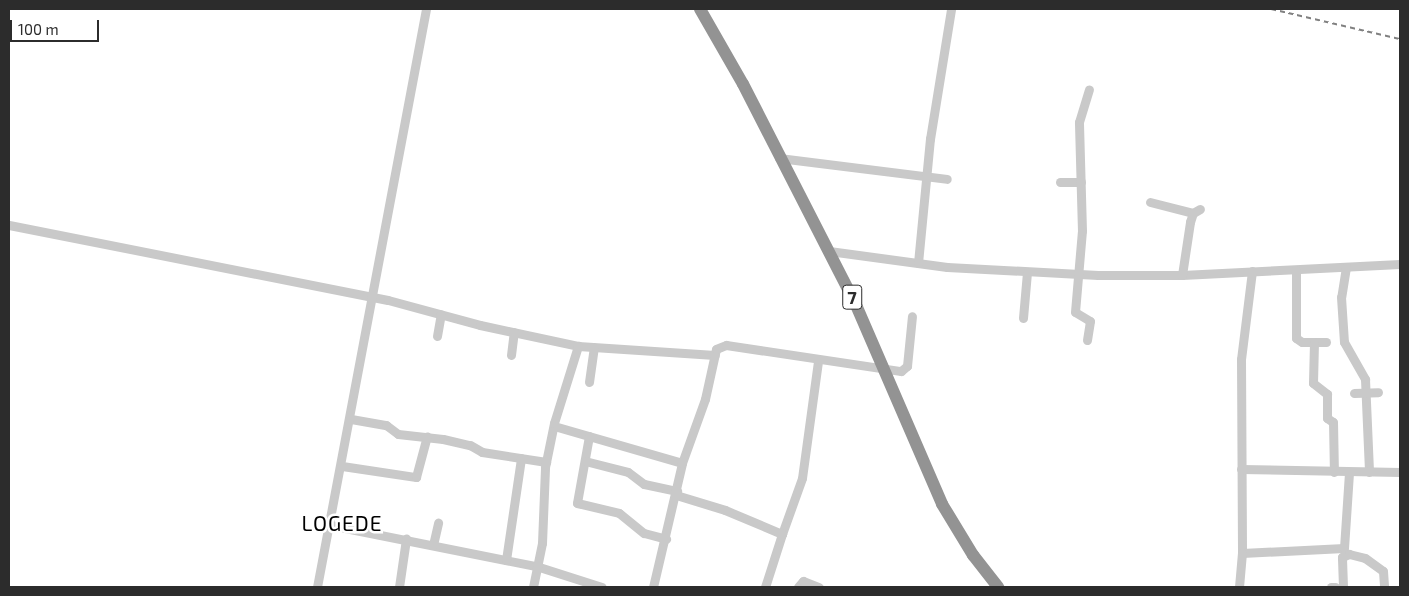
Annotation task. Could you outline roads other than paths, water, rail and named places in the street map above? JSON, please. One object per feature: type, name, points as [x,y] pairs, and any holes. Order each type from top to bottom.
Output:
[{"type":"highway","name":"7","points":[[700,9],[829,251],[884,368],[942,504],[973,555],[998,587]]},
{"type":"street","points":[[316,587],[351,419],[426,9]]},
{"type":"street","points":[[918,263],[926,174],[951,9]]},
{"type":"street","points":[[1087,340],[1090,321],[1075,314],[1082,231],[1079,122],[1089,89]]},
{"type":"street","points":[[779,158],[926,174],[947,179]]},
{"type":"street","points":[[1060,182],[1081,182]]},
{"type":"street","points":[[1150,202],[1196,211],[1182,275]]},
{"type":"street","points":[[9,225],[372,297],[578,346],[715,355]]},
{"type":"street","points":[[829,251],[918,263],[1027,272],[1078,274],[1182,275],[1400,264]]},
{"type":"street","points":[[1346,267],[1341,297],[1344,342],[1364,374],[1367,393],[1369,472]]},
{"type":"street","points":[[1296,270],[1296,338],[1298,342],[1326,342]]},
{"type":"street","points":[[1023,318],[1027,272]]},
{"type":"street","points":[[1239,587],[1242,553],[1241,358],[1252,272]]},
{"type":"street","points":[[437,336],[441,314]]},
{"type":"street","points":[[653,587],[666,539],[682,463],[708,392],[718,346],[726,345],[818,361],[901,371],[906,368],[912,316]]},
{"type":"street","points":[[511,354],[514,332]]},
{"type":"street","points":[[1314,342],[1314,384],[1327,394],[1327,418],[1334,422],[1334,472]]},
{"type":"street","points":[[533,587],[542,543],[542,494],[546,462],[554,426],[578,346]]},
{"type":"street","points":[[590,382],[594,347]]},
{"type":"street","points":[[765,587],[802,478],[818,361]]},
{"type":"street","points":[[1354,393],[1378,392]]},
{"type":"street","points":[[351,419],[386,426],[398,434],[427,436],[470,445],[482,452],[546,462]]},
{"type":"street","points":[[554,426],[682,463]]},
{"type":"street","points":[[342,466],[417,476],[427,436]]},
{"type":"street","points":[[589,436],[577,503],[619,513],[644,534],[666,539]]},
{"type":"street","points":[[506,560],[521,458]]},
{"type":"street","points":[[585,461],[628,472],[644,484],[725,510],[782,534]]},
{"type":"street","points":[[1241,469],[1400,472]]},
{"type":"street","points":[[1343,587],[1341,552],[1345,545],[1349,472]]},
{"type":"street","points":[[433,544],[438,523]]},
{"type":"street","points":[[330,525],[536,566],[602,587]]},
{"type":"street","points":[[399,587],[406,540]]},
{"type":"street","points":[[1242,553],[1341,552],[1361,556],[1381,569],[1385,574],[1384,587]]},
{"type":"street","points":[[798,587],[803,581],[819,587]]},
{"type":"railway","points":[[1271,9],[1400,39]]},
{"type":"district","name":"LOGEDE","points":[[342,523]]}]
